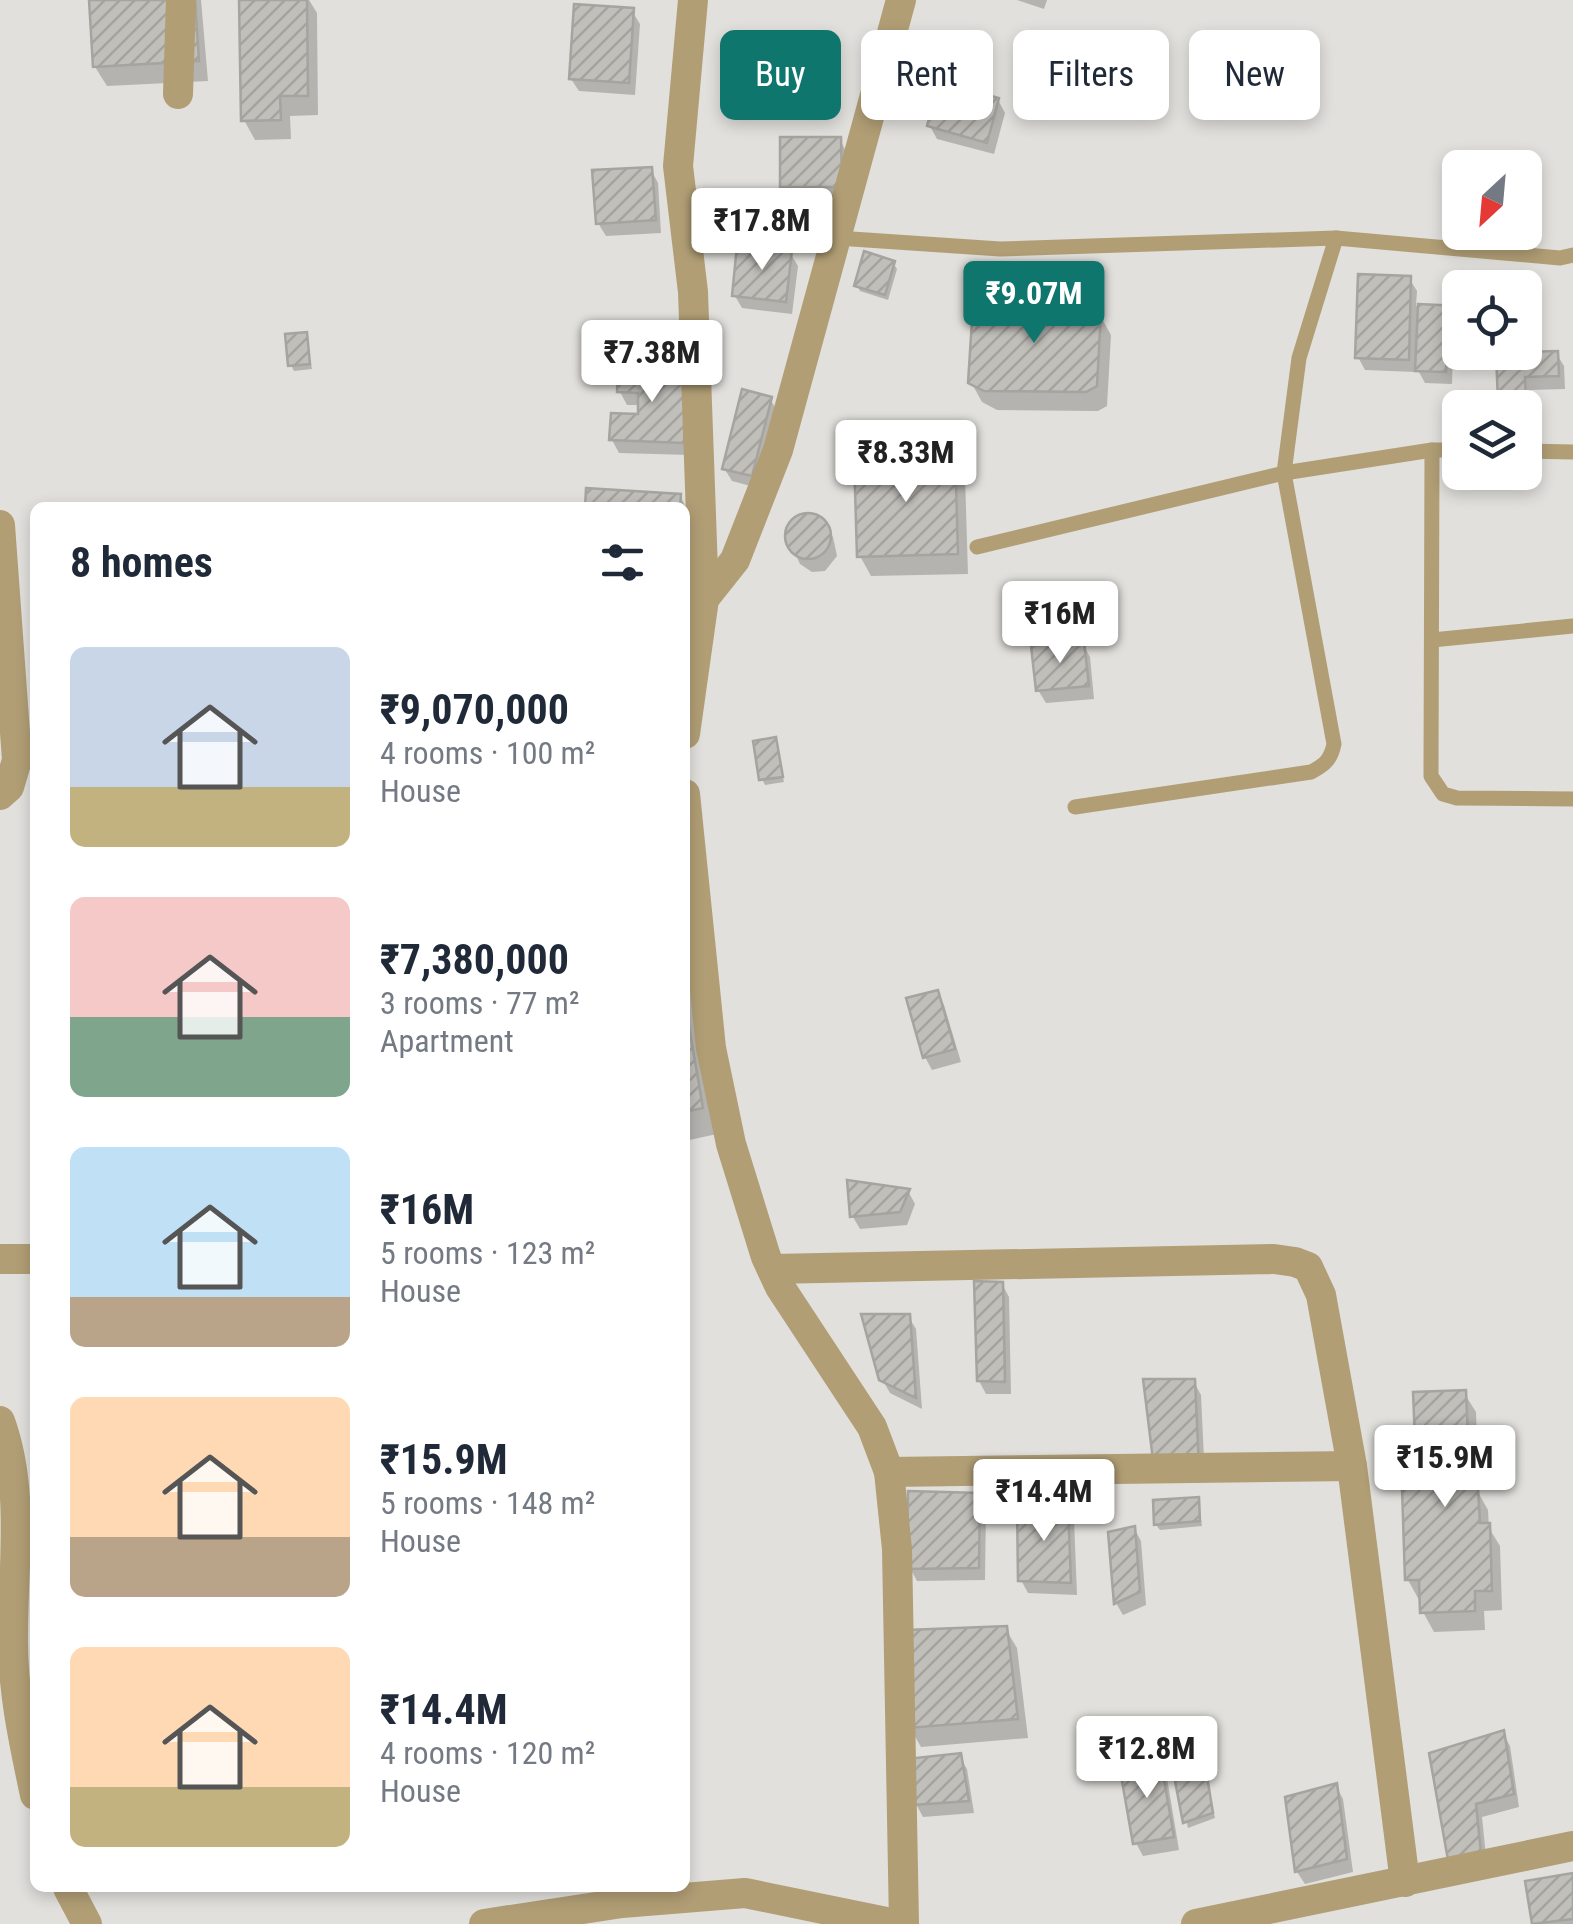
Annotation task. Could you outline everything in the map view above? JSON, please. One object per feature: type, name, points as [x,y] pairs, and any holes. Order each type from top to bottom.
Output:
[{"type":"street","points":[[178,94],[181,0]]},
{"type":"street","points":[[690,699],[704,600],[693,292],[678,166],[693,0]]},
{"type":"street","points":[[704,600],[736,560],[778,450],[901,0]]},
{"type":"street","points":[[0,525],[17,760],[10,787],[0,795]]},
{"type":"street","points":[[690,843],[711,1048],[731,1144],[780,1287],[872,1427],[889,1472],[897,1549],[904,1924]]},
{"type":"street","points":[[0,1259],[30,1259]]},
{"type":"street","points":[[772,1268],[1296,1262],[1308,1267],[1321,1295],[1352,1466],[1404,1882]]},
{"type":"street","points":[[0,1420],[15,1481],[13,1661],[30,1771]]},
{"type":"street","points":[[889,1472],[1352,1466]]},
{"type":"street","points":[[1196,1924],[1573,1846]]},
{"type":"street","points":[[70,1892],[86,1924]]},
{"type":"street","points":[[484,1924],[622,1903],[744,1893],[896,1924]]},
{"type":"lane","points":[[838,238],[1000,249],[1336,238],[1560,258],[1573,255]]},
{"type":"lane","points":[[1076,807],[1311,772],[1325,764],[1334,744],[1284,473],[1298,358],[1336,238]]},
{"type":"lane","points":[[1432,450],[1431,776],[1444,794],[1457,798],[1573,799]]},
{"type":"lane","points":[[977,547],[1284,473],[1442,450]]},
{"type":"lane","points":[[1542,451],[1573,452]]},
{"type":"lane","points":[[1432,640],[1573,626]]},
{"type":"building","points":[[89,0],[195,0],[199,61],[93,67]]},
{"type":"building","points":[[239,0],[307,0],[308,96],[280,96],[281,120],[241,121]]},
{"type":"building","points":[[574,4],[634,8],[629,83],[569,79]]},
{"type":"building","points":[[993,96],[999,98],[987,143],[927,126],[929,120],[993,120]]},
{"type":"building","points":[[780,137],[841,137],[842,187],[780,187]]},
{"type":"building","points":[[652,167],[656,220],[596,224],[592,170]]},
{"type":"building","points":[[737,245],[792,250],[786,302],[732,296]]},
{"type":"building","points":[[864,251],[895,261],[885,295],[854,286]]},
{"type":"building","points":[[1358,274],[1411,276],[1409,360],[1355,358]]},
{"type":"building","points":[[1032,287],[1066,290],[1065,311],[1101,312],[1097,386],[1086,392],[984,391],[968,383],[974,289],[985,290],[984,308],[1031,311]]},
{"type":"building","points":[[1418,304],[1442,305],[1442,370],[1446,372],[1415,371]]},
{"type":"building","points":[[307,332],[310,364],[288,366],[285,334]]},
{"type":"building","points":[[1558,351],[1559,376],[1525,377],[1526,390],[1497,390],[1497,370],[1542,370],[1542,352]]},
{"type":"building","points":[[618,366],[686,369],[684,443],[609,440],[611,413],[638,414],[638,393],[617,392]]},
{"type":"building","points":[[742,389],[772,397],[752,476],[722,469]]},
{"type":"building","points":[[955,453],[958,554],[857,557],[854,456]]},
{"type":"building","points":[[586,488],[681,494],[680,502],[585,502]]},
{"type":"building","points":[[808,513],[825,519],[831,536],[825,553],[808,559],[791,553],[785,536],[791,519]]},
{"type":"building","points":[[1084,641],[1089,686],[1036,691],[1031,646]]},
{"type":"building","points":[[776,737],[783,777],[759,780],[753,741]]},
{"type":"building","points":[[938,990],[955,1049],[923,1058],[906,998]]},
{"type":"building","points":[[690,1032],[703,1108],[690,1111]]},
{"type":"building","points":[[847,1180],[910,1189],[900,1212],[850,1217]]},
{"type":"building","points":[[974,1281],[1003,1282],[1005,1382],[977,1381]]},
{"type":"building","points":[[861,1314],[910,1314],[916,1398],[879,1380]]},
{"type":"building","points":[[1143,1379],[1195,1379],[1199,1468],[1154,1468]]},
{"type":"building","points":[[1466,1390],[1470,1488],[1478,1488],[1480,1523],[1490,1523],[1492,1591],[1475,1591],[1475,1611],[1420,1613],[1419,1580],[1405,1580],[1402,1488],[1417,1488],[1413,1392]]},
{"type":"building","points":[[908,1491],[980,1493],[979,1568],[907,1569]]},
{"type":"building","points":[[1199,1497],[1200,1521],[1154,1525],[1153,1500]]},
{"type":"building","points":[[1068,1504],[1071,1583],[1018,1581],[1017,1506]]},
{"type":"building","points":[[1135,1526],[1140,1592],[1114,1604],[1108,1532]]},
{"type":"building","points":[[1007,1626],[1018,1719],[908,1728],[907,1630]]},
{"type":"building","points":[[1504,1730],[1514,1794],[1476,1804],[1481,1853],[1448,1860],[1429,1753]]},
{"type":"building","points":[[961,1753],[969,1801],[913,1805],[906,1759]]},
{"type":"building","points":[[1160,1757],[1174,1837],[1133,1844],[1119,1764]]},
{"type":"building","points":[[1206,1770],[1213,1813],[1183,1823],[1175,1781]]},
{"type":"building","points":[[1337,1783],[1347,1859],[1295,1872],[1285,1797]]},
{"type":"building","points":[[1573,1873],[1573,1919],[1532,1924],[1525,1881]]}]
